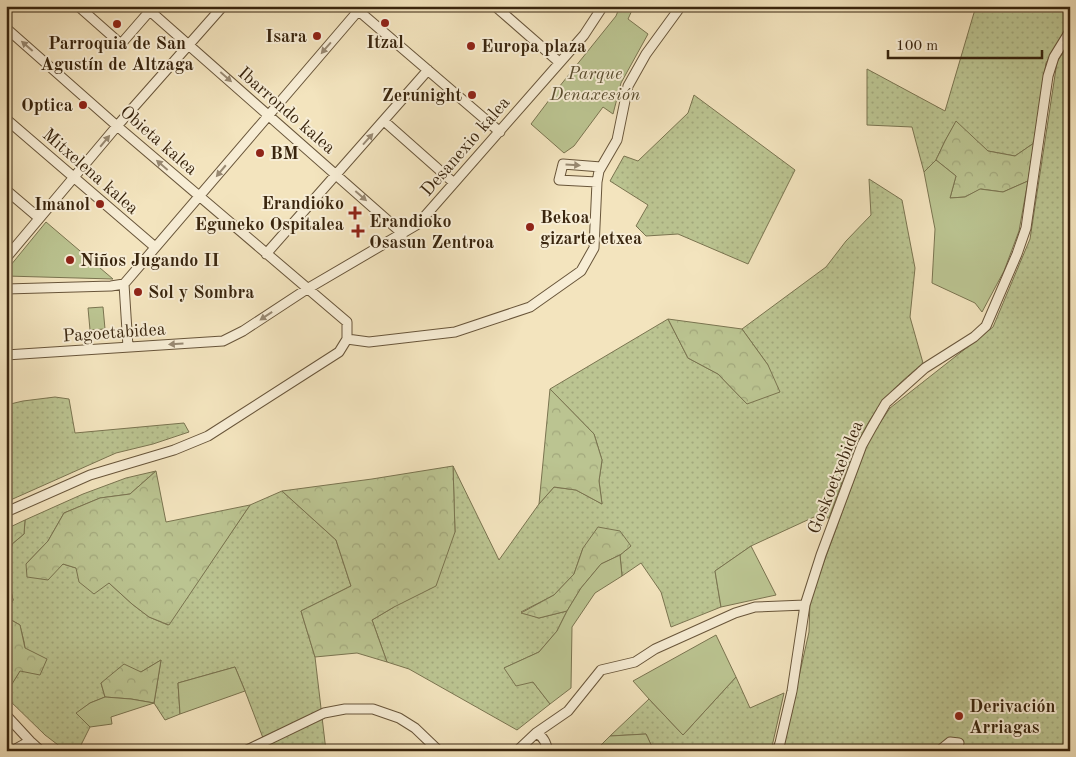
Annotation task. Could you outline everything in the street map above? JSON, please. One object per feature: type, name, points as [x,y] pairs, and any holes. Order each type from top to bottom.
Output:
[{"type":"street","points":[[78,6],[121,44],[152,9]]},
{"type":"street","points":[[8,254],[223,6]]},
{"type":"street","points":[[495,6],[559,62]]},
{"type":"street","name":"Desanexio kalea","points":[[223,341],[243,331],[307,289],[418,224],[584,35],[603,6]]},
{"type":"street","points":[[6,512],[90,475],[174,450],[208,436],[339,352],[347,339],[369,342],[455,332],[530,307],[581,271],[594,248],[596,182],[601,167],[617,140],[628,86],[646,54],[681,6]]},
{"type":"street","points":[[6,289],[124,284],[356,8],[500,132]]},
{"type":"street","name":"Ibarrondo kalea","points":[[152,9],[189,45],[403,234]]},
{"type":"street","name":"Obieta kalea","points":[[6,28],[117,126],[347,322],[347,339]]},
{"type":"street","name":"Goskoetxebidea","points":[[777,751],[792,691],[805,605],[821,555],[862,445],[886,403],[925,368],[974,337],[986,326],[1026,228],[1048,76],[1054,57],[1070,31]]},
{"type":"street","points":[[266,254],[428,70]]},
{"type":"street","name":"Mitxelena kalea","points":[[6,119],[155,247]]},
{"type":"street","points":[[384,121],[454,183]]},
{"type":"street","points":[[596,182],[559,180],[564,164],[601,167]]},
{"type":"street","points":[[6,190],[39,218]]},
{"type":"street","points":[[124,284],[128,347]]},
{"type":"street","name":"Pagoetabidea","points":[[6,355],[223,341]]},
{"type":"street","points":[[517,751],[536,733],[568,711],[601,670],[635,662],[655,649],[735,613],[754,607],[805,605]]},
{"type":"street","points":[[245,751],[324,713],[345,709],[373,709],[399,718],[415,728],[428,746],[439,751]]},
{"type":"street","points":[[6,715],[41,751]]},
{"type":"street","points":[[536,733],[546,743],[548,751]]},
{"type":"street","points":[[12,751],[30,741]]},
{"type":"street","points":[[939,751],[950,742],[959,744]]},
{"type":"green space","name":"Parque Denaxesión","points":[[620,6],[634,6],[628,19],[648,34],[621,83],[613,114],[603,107],[574,146],[564,153],[531,124],[616,16]]},
{"type":"green space","points":[[976,6],[1070,6],[1070,24],[1046,63],[1034,143],[1015,156],[988,151],[956,122],[936,160],[924,172],[912,127],[867,125],[867,69],[945,111]]},
{"type":"green space","points":[[1070,42],[1070,751],[781,751],[809,632],[810,600],[869,439],[890,408],[993,327],[1030,239],[1057,62]]},
{"type":"green space","points":[[694,95],[795,170],[748,264],[678,234],[646,236],[636,226],[648,205],[610,181],[624,156],[638,161],[688,113]]},
{"type":"green space","points":[[956,121],[988,151],[1015,156],[1034,143],[1028,181],[1003,192],[981,189],[965,197],[950,198],[956,176],[936,160]]},
{"type":"green space","points":[[936,160],[956,176],[950,198],[965,197],[980,189],[1003,192],[1028,181],[1019,231],[1004,271],[982,312],[975,303],[932,283],[935,229],[924,172]]},
{"type":"green space","points":[[869,179],[902,200],[915,268],[910,317],[923,363],[887,396],[869,422],[850,462],[829,518],[814,517],[751,546],[715,571],[721,607],[671,627],[661,592],[641,563],[622,576],[620,555],[631,546],[583,548],[574,574],[554,595],[521,612],[539,618],[567,611],[557,631],[539,652],[504,668],[533,682],[550,704],[517,730],[409,669],[387,662],[372,620],[394,607],[455,532],[453,466],[499,560],[539,504],[554,487],[576,490],[602,504],[599,481],[602,460],[594,434],[550,389],[668,319],[688,358],[718,374],[747,404],[768,365],[742,329],[826,267],[846,241],[871,215]]},
{"type":"green space","points":[[46,222],[113,279],[6,276],[6,271]]},
{"type":"green space","points":[[103,307],[105,329],[90,330],[88,308]]},
{"type":"green space","points":[[668,319],[742,329],[768,365],[780,392],[747,404],[718,374],[688,358]]},
{"type":"green space","points":[[550,389],[594,434],[602,460],[599,481],[602,504],[576,490],[554,487],[539,504]]},
{"type":"green space","points":[[55,397],[69,399],[75,433],[184,423],[189,432],[153,444],[116,453],[6,502],[6,490],[11,478],[6,472],[6,405]]},
{"type":"green space","points":[[453,466],[455,532],[436,586],[372,620],[387,662],[357,653],[315,657],[301,611],[351,586],[336,540],[282,491]]},
{"type":"green space","points":[[156,471],[130,494],[100,498],[64,513],[48,541],[26,564],[63,564],[76,568],[109,583],[149,617],[168,625],[250,505],[282,491],[336,540],[351,586],[301,611],[315,657],[326,751],[268,751],[235,667],[178,683],[180,714],[165,720],[154,703],[161,660],[141,672],[101,683],[105,697],[90,703],[77,713],[90,727],[78,751],[66,751],[45,735],[6,697],[6,687],[20,671],[25,649],[20,625],[6,617],[6,614],[13,600],[9,582],[12,544],[24,534],[25,520],[83,494],[126,478]]},
{"type":"green space","points":[[156,471],[166,522],[250,505],[169,625],[149,617],[109,583],[94,594],[79,582],[76,568],[63,564],[48,580],[27,577],[26,564],[48,541],[64,513],[100,498],[130,494]]},
{"type":"green space","points":[[25,520],[24,534],[12,544],[9,582],[13,600],[6,614],[6,529]]},
{"type":"green space","points":[[598,527],[620,531],[631,546],[620,555],[601,564],[581,588],[567,611],[539,618],[521,613],[554,595],[574,574],[583,548]]},
{"type":"green space","points":[[751,546],[776,595],[721,607],[715,571]]},
{"type":"green space","points":[[620,555],[622,576],[595,593],[572,627],[571,688],[550,704],[533,682],[516,686],[504,668],[539,652],[557,631],[581,588],[601,564]]},
{"type":"green space","points":[[6,617],[20,625],[25,648],[47,659],[40,675],[20,671],[12,684],[6,687]]},
{"type":"green space","points":[[716,635],[736,677],[683,735],[633,681]]},
{"type":"green space","points":[[161,660],[154,703],[105,697],[101,683],[124,664],[141,672]]},
{"type":"green space","points":[[235,667],[245,691],[180,714],[178,683]]},
{"type":"green space","points":[[736,677],[750,708],[784,693],[771,751],[654,751],[646,734],[610,736],[649,699],[683,735]]},
{"type":"green space","points":[[105,697],[154,703],[111,717],[112,724],[90,727],[76,713],[90,703]]},
{"type":"green space","points":[[646,734],[654,751],[595,751],[610,736]]},
{"type":"place","name":"Itzal","points":[[385,23]]},
{"type":"place","name":"Parroquia de San Agustín de Altzaga","points":[[117,24]]},
{"type":"place","name":"Isara","points":[[317,36]]},
{"type":"place","name":"Europa plaza","points":[[471,46]]},
{"type":"place","name":"Zerunight","points":[[472,95]]},
{"type":"place","name":"Optica","points":[[83,105]]},
{"type":"place","name":"BM","points":[[260,153]]},
{"type":"place","name":"Imanol","points":[[100,204]]},
{"type":"place","name":"Erandioko Eguneko Ospitalea","points":[[355,213]]},
{"type":"place","name":"Bekoa gizarte etxea","points":[[530,227]]},
{"type":"place","name":"Erandioko Osasun Zentroa","points":[[358,231]]},
{"type":"place","name":"Niños Jugando II","points":[[70,260]]},
{"type":"place","name":"Sol y Sombra","points":[[138,292]]},
{"type":"place","name":"Derivación Arriagas","points":[[959,716]]}]
